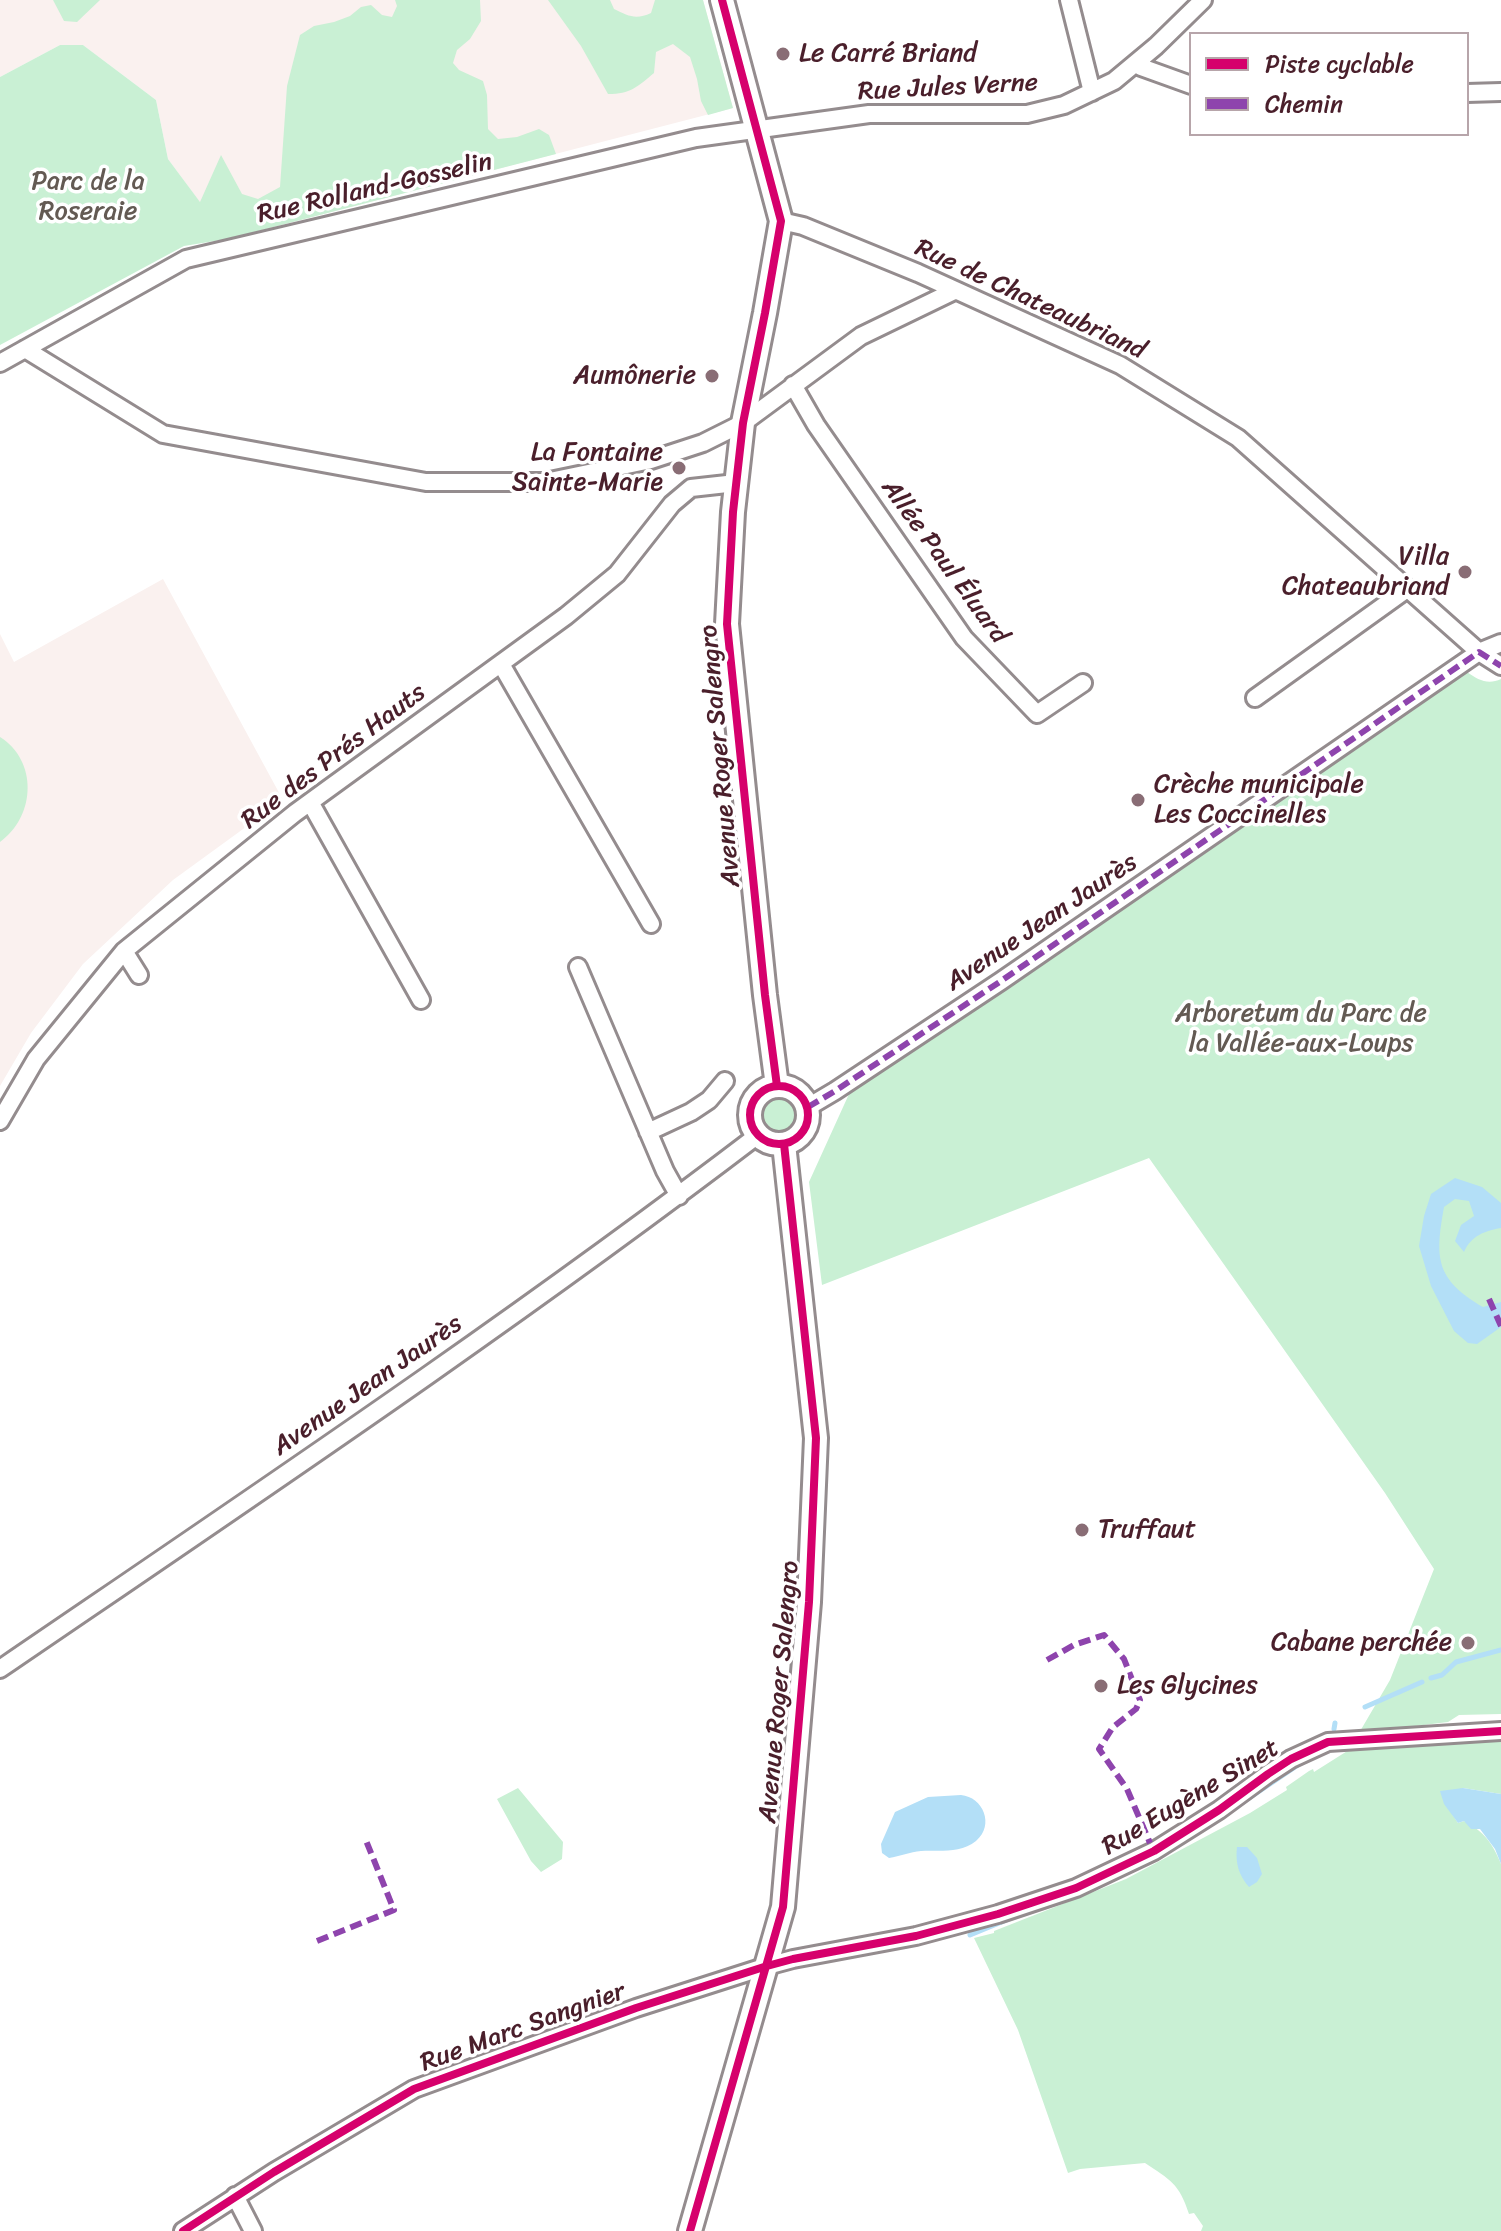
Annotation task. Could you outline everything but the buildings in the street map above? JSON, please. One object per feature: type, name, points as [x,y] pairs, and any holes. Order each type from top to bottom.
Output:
[{"type":"main road","name":"Avenue Roger Salengro","points":[[722,0],[781,221],[743,423],[727,624],[777,1086]]},
{"type":"main road","points":[[789,1087],[802,1095],[808,1107],[809,1119],[804,1132],[784,1144],[773,1145],[758,1135],[752,1126],[750,1116],[753,1103],[766,1088],[789,1087]]},
{"type":"main road","name":"Avenue Roger Salengro","points":[[690,2231],[783,1907],[809,1602],[816,1438],[784,1144]]},
{"type":"street","points":[[1069,0],[1092,92]]},
{"type":"street","name":"Rue Jules Verne","points":[[756,131],[869,114],[1027,114],[1064,105],[1114,81],[1203,0]]},
{"type":"street","points":[[1137,63],[1189,84]]},
{"type":"street","points":[[1469,93],[1501,92]]},
{"type":"street","name":"Rue Rolland-Gosselin","points":[[0,363],[186,259],[696,138],[756,131]]},
{"type":"street","name":"Rue de Chateaubriand","points":[[781,221],[803,226],[918,273],[1120,365],[1238,438],[1479,652],[1501,666]]},
{"type":"street","points":[[25,349],[163,434],[426,482],[545,482],[651,460],[703,443],[743,423],[861,336],[954,291]]},
{"type":"street","name":"Allée Paul Éluard","points":[[793,385],[816,425],[964,638],[1037,714],[1083,683]]},
{"type":"street","name":"Rue des Prés Hauts","points":[[0,1121],[36,1059],[124,951],[310,802],[566,616],[617,574],[672,504],[691,488],[736,483]]},
{"type":"street","points":[[1255,698],[1407,589]]},
{"type":"street","name":"Avenue Jean Jaurès","points":[[808,1107],[1001,981],[1479,652],[1501,643]]},
{"type":"street","points":[[501,664],[651,924]]},
{"type":"street","points":[[310,802],[421,1000]]},
{"type":"street","points":[[124,951],[139,975]]},
{"type":"street","points":[[578,967],[648,1132],[679,1196]]},
{"type":"street","points":[[648,1132],[691,1112],[709,1100],[725,1081]]},
{"type":"street","name":"Avenue Jean Jaurès","points":[[0,1669],[309,1458],[679,1196],[758,1135]]},
{"type":"street","name":"Rue Eugène Sinet","points":[[767,1966],[916,1936],[998,1914],[1076,1888],[1154,1851],[1291,1759],[1328,1742],[1501,1731]]},
{"type":"street","name":"Rue Marc Sangnier","points":[[183,2231],[235,2196],[414,2089],[636,2008],[767,1966]]},
{"type":"street","points":[[235,2196],[253,2231]]},
{"type":"shaded area","points":[[0,0],[703,0],[733,108],[227,239],[168,159],[156,100],[83,45],[60,45],[0,77]]},
{"type":"shaded area","points":[[163,579],[283,800],[173,880],[83,964],[31,1033],[0,1086],[0,634],[14,662]]},
{"type":"green space","points":[[53,0],[100,0],[77,22],[64,21]]},
{"type":"green space","name":"Parc de la Roseraie","points":[[395,0],[480,0],[481,21],[470,39],[457,50],[453,63],[459,70],[483,81],[487,95],[488,129],[498,139],[517,137],[539,129],[549,135],[556,154],[227,239],[184,246],[0,345],[0,77],[60,45],[83,45],[156,100],[168,159],[200,202],[221,155],[242,194],[258,199],[280,187],[287,86],[300,35],[314,26],[334,22],[371,5],[382,15],[392,17],[397,6]]},
{"type":"green space","points":[[548,0],[610,0],[614,9],[636,17],[651,13],[655,0],[703,0],[733,108],[708,115],[701,101],[690,57],[673,44],[656,52],[654,73],[643,82],[628,91],[608,94],[581,46]]},
{"type":"green space","name":"Arboretum du Parc de la Vallée-aux-Loups","points":[[1467,672],[1483,681],[1501,679],[1501,1714],[1459,1715],[1448,1722],[1359,1733],[1390,1680],[1434,1569],[1385,1493],[1149,1158],[822,1285],[809,1182],[849,1094]]},
{"type":"green space","points":[[0,737],[21,760],[28,789],[21,818],[0,842]]},
{"type":"green space","points":[[779,1096],[792,1102],[798,1115],[792,1128],[779,1134],[766,1128],[760,1115],[766,1102]]},
{"type":"green space","points":[[1501,1739],[1501,1794],[1463,1788],[1452,1814],[1458,1823],[1464,1821],[1482,1834],[1501,1864],[1501,2231],[1201,2231],[1203,2226],[1194,2213],[1189,2214],[1177,2189],[1145,2163],[1080,2169],[1068,2173],[1018,2030],[974,1938],[994,1933],[1126,1879],[1250,1813],[1287,1790],[1286,1787],[1309,1771],[1313,1769],[1314,1772],[1352,1748]]},
{"type":"green space","points":[[518,1788],[563,1842],[562,1859],[541,1872],[531,1861],[497,1799]]},
{"type":"water","points":[[1455,1178],[1482,1187],[1501,1203],[1501,1228],[1479,1235],[1464,1252],[1455,1241],[1461,1225],[1474,1216],[1469,1201],[1455,1199],[1444,1207],[1440,1254],[1447,1277],[1467,1297],[1483,1307],[1501,1302],[1501,1327],[1477,1344],[1468,1343],[1454,1331],[1431,1286],[1419,1246],[1431,1194]]},
{"type":"water","points":[[1463,1788],[1501,1794],[1501,1864],[1495,1849],[1480,1829],[1471,1829],[1464,1821],[1458,1823],[1444,1804],[1440,1791]]},
{"type":"water","points":[[961,1795],[975,1801],[984,1813],[985,1827],[976,1841],[956,1850],[917,1852],[889,1858],[882,1853],[881,1844],[895,1812],[928,1797]]},
{"type":"water","points":[[1237,1847],[1247,1847],[1257,1858],[1262,1874],[1249,1887],[1238,1869]]},
{"type":"waterway","points":[[1431,1678],[1442,1675],[1456,1662],[1501,1650]]},
{"type":"waterway","points":[[1365,1707],[1422,1682]]},
{"type":"waterway","points":[[1334,1729],[1335,1723]]},
{"type":"waterway","points":[[1227,1813],[1301,1763]]},
{"type":"waterway","points":[[1095,1888],[1136,1868]]},
{"type":"waterway","points":[[970,1935],[1021,1914]]},
{"type":"marked path","points":[[808,1107],[1001,981],[1479,652],[1501,666]]},
{"type":"marked path","points":[[1489,1299],[1501,1326]]},
{"type":"marked path","points":[[1047,1660],[1074,1645],[1104,1635],[1124,1659],[1140,1700],[1136,1709],[1113,1727],[1099,1749],[1127,1789],[1150,1843]]},
{"type":"marked path","points":[[317,1941],[394,1910],[365,1838]]},
{"type":"cycle path","points":[[722,0],[781,221],[743,423],[733,512],[727,624],[777,1086]]},
{"type":"cycle path","points":[[779,1086],[800,1094],[808,1115],[800,1136],[779,1144],[758,1136],[750,1115],[758,1094],[779,1086]]},
{"type":"cycle path","points":[[690,2231],[783,1907],[809,1602],[816,1438],[784,1144]]},
{"type":"cycle path","points":[[183,2231],[274,2172],[414,2089],[636,2008],[767,1966],[916,1936],[998,1914],[1076,1888],[1154,1851],[1291,1759],[1328,1742],[1501,1731]]},
{"type":"place","name":"Le Carré Briand","points":[[783,54]]},
{"type":"place","name":"Aumônerie","points":[[712,376]]},
{"type":"place","name":"La Fontaine Sainte-Marie","points":[[679,468]]},
{"type":"place","name":"Villa Chateaubriand","points":[[1465,572]]},
{"type":"place","name":"Crèche municipale Les Coccinelles","points":[[1138,800]]},
{"type":"place","name":"Truffaut","points":[[1082,1530]]},
{"type":"place","name":"Cabane perchée","points":[[1468,1643]]},
{"type":"place","name":"Les Glycines","points":[[1101,1686]]}]
